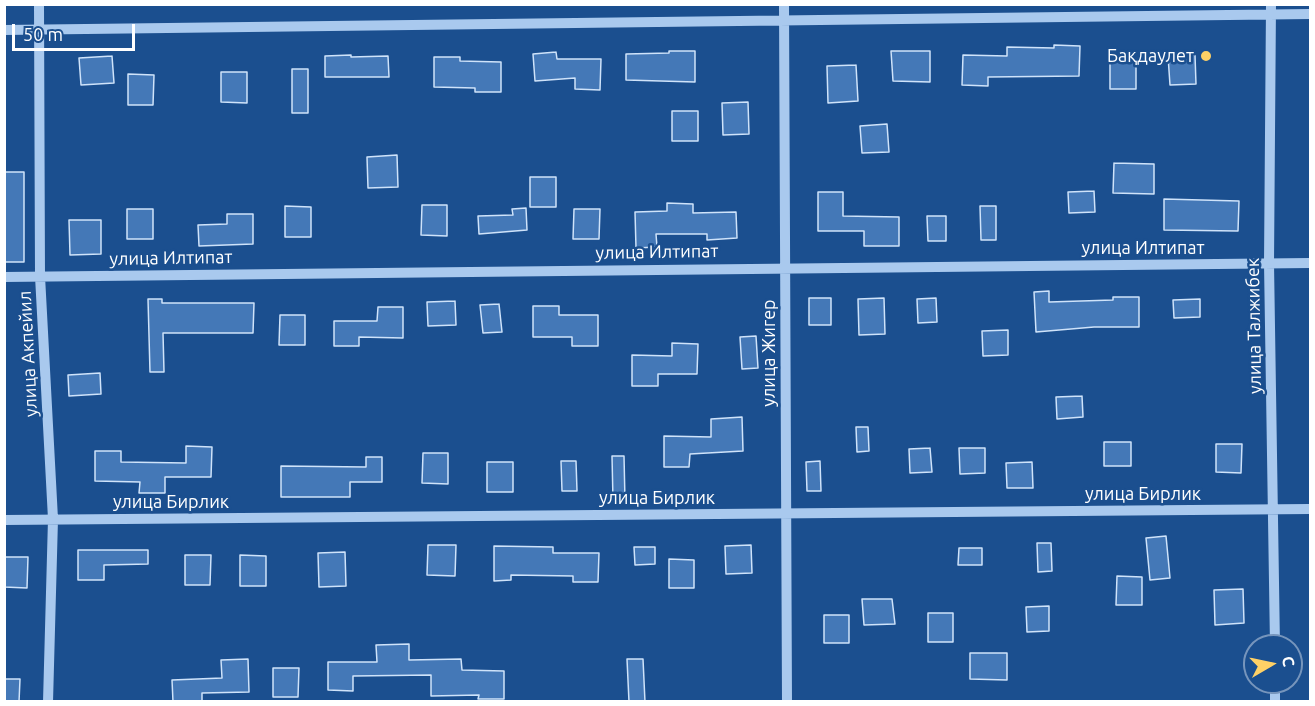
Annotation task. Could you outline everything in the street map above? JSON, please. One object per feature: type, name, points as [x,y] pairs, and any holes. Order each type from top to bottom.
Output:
[{"type":"street","name":"улица Акпейил","points":[[39,4],[40,276],[53,519],[48,702]]},
{"type":"street","name":"улица Жигер","points":[[784,4],[787,702]]},
{"type":"street","points":[[4,30],[784,21],[1270,9],[1311,14]]},
{"type":"street","name":"улица Талжибек","points":[[1270,9],[1269,263],[1275,634]]},
{"type":"street","name":"улица Илтипат","points":[[4,277],[1311,263]]},
{"type":"street","name":"улица Бирлик","points":[[4,520],[1311,509]]},
{"type":"building","points":[[1054,45],[1080,46],[1079,76],[988,77],[988,86],[962,85],[963,55],[1007,56],[1007,47],[1054,48]]},
{"type":"building","points":[[669,51],[695,51],[695,82],[626,80],[626,54],[669,53]]},
{"type":"building","points":[[891,51],[930,51],[930,82],[893,81]]},
{"type":"building","points":[[556,52],[557,59],[601,59],[600,90],[575,89],[575,78],[535,81],[533,54]]},
{"type":"building","points":[[351,55],[351,57],[388,56],[389,77],[325,77],[325,56]]},
{"type":"building","points":[[1195,55],[1196,84],[1170,85],[1168,56]]},
{"type":"building","points":[[112,56],[114,83],[81,85],[79,58]]},
{"type":"building","points":[[434,57],[460,57],[460,61],[501,62],[501,92],[475,92],[475,88],[434,87]]},
{"type":"building","points":[[1110,59],[1136,59],[1136,89],[1110,89]]},
{"type":"building","points":[[856,65],[858,101],[828,103],[827,66]]},
{"type":"building","points":[[292,69],[308,69],[308,113],[292,113]]},
{"type":"building","points":[[221,72],[247,72],[247,103],[221,102]]},
{"type":"building","points":[[128,74],[154,75],[153,105],[128,105]]},
{"type":"building","points":[[748,102],[749,134],[723,135],[722,103]]},
{"type":"building","points":[[672,111],[698,111],[698,141],[672,141]]},
{"type":"building","points":[[887,124],[889,152],[862,153],[860,126]]},
{"type":"building","points":[[397,155],[398,187],[368,188],[367,157]]},
{"type":"building","points":[[1114,163],[1154,164],[1154,194],[1113,193]]},
{"type":"building","points":[[4,172],[24,172],[24,262],[4,262]]},
{"type":"building","points":[[530,177],[556,177],[556,207],[530,207]]},
{"type":"building","points":[[1094,191],[1095,212],[1069,213],[1068,192]]},
{"type":"building","points":[[818,192],[843,192],[843,216],[899,217],[899,246],[864,246],[864,231],[818,231]]},
{"type":"building","points":[[1164,199],[1239,201],[1238,231],[1164,230]]},
{"type":"building","points":[[667,203],[693,204],[693,213],[736,212],[737,238],[707,240],[707,234],[656,234],[657,247],[636,248],[635,212],[667,211]]},
{"type":"building","points":[[422,205],[447,205],[447,236],[421,235]]},
{"type":"building","points":[[285,206],[311,207],[311,237],[285,237]]},
{"type":"building","points":[[980,206],[996,206],[996,240],[981,240]]},
{"type":"building","points":[[526,208],[527,230],[479,234],[478,216],[513,215],[512,209]]},
{"type":"building","points":[[127,209],[153,209],[153,239],[127,239]]},
{"type":"building","points":[[574,209],[600,209],[599,239],[573,239]]},
{"type":"building","points":[[227,214],[253,214],[253,244],[199,246],[198,225],[227,224]]},
{"type":"building","points":[[927,216],[946,216],[946,241],[928,241]]},
{"type":"building","points":[[69,220],[101,220],[101,254],[70,255]]},
{"type":"building","points":[[1049,291],[1049,302],[1139,297],[1139,327],[1094,327],[1036,332],[1034,292]]},
{"type":"building","points":[[809,298],[831,298],[831,325],[809,325]]},
{"type":"building","points":[[884,298],[885,334],[859,335],[858,299]]},
{"type":"building","points":[[936,298],[937,322],[918,323],[917,299]]},
{"type":"building","points":[[148,299],[162,299],[162,303],[254,303],[253,333],[163,333],[164,372],[150,372]]},
{"type":"building","points":[[1200,299],[1200,317],[1174,318],[1173,300]]},
{"type":"building","points":[[455,301],[456,325],[428,326],[427,302]]},
{"type":"building","points":[[499,304],[502,332],[483,333],[480,305]]},
{"type":"building","points":[[533,306],[559,306],[559,315],[598,315],[598,346],[572,346],[572,337],[533,337]]},
{"type":"building","points":[[378,307],[403,307],[403,338],[359,337],[359,346],[334,346],[334,321],[377,321]]},
{"type":"building","points":[[280,315],[305,315],[305,345],[279,345]]},
{"type":"building","points":[[1008,330],[1008,355],[983,356],[982,331]]},
{"type":"building","points":[[756,336],[758,368],[742,369],[740,337]]},
{"type":"building","points":[[672,343],[698,344],[697,374],[658,374],[658,386],[632,386],[632,355],[672,356]]},
{"type":"building","points":[[100,373],[101,394],[69,396],[68,375]]},
{"type":"building","points":[[1082,396],[1083,417],[1057,419],[1056,397]]},
{"type":"building","points":[[742,417],[743,451],[690,454],[689,467],[664,467],[664,436],[711,437],[711,419]]},
{"type":"building","points":[[856,427],[868,427],[869,451],[857,452]]},
{"type":"building","points":[[1104,442],[1131,442],[1131,466],[1104,466]]},
{"type":"building","points":[[1216,444],[1242,444],[1241,473],[1216,472]]},
{"type":"building","points":[[186,446],[212,447],[211,477],[165,477],[165,493],[139,493],[140,482],[95,481],[95,451],[121,451],[121,462],[186,463]]},
{"type":"building","points":[[930,448],[932,472],[910,473],[909,449]]},
{"type":"building","points":[[959,448],[985,448],[985,473],[960,474]]},
{"type":"building","points":[[423,453],[448,453],[448,484],[422,483]]},
{"type":"building","points":[[612,456],[624,456],[625,501],[613,501]]},
{"type":"building","points":[[366,457],[382,457],[382,482],[350,482],[350,497],[281,497],[281,466],[366,467]]},
{"type":"building","points":[[561,461],[576,461],[577,491],[562,491]]},
{"type":"building","points":[[820,461],[821,491],[807,491],[806,462]]},
{"type":"building","points":[[487,462],[513,462],[513,492],[487,492]]},
{"type":"building","points":[[1032,462],[1033,488],[1007,488],[1006,463]]},
{"type":"building","points":[[1166,536],[1170,578],[1150,580],[1146,538]]},
{"type":"building","points":[[1037,543],[1051,543],[1052,571],[1038,572]]},
{"type":"building","points":[[428,545],[456,545],[455,576],[427,575]]},
{"type":"building","points":[[751,545],[752,573],[726,574],[725,546]]},
{"type":"building","points":[[494,546],[553,547],[553,553],[599,553],[598,582],[573,582],[573,576],[511,575],[511,580],[494,581]]},
{"type":"building","points":[[634,547],[655,547],[655,564],[635,565]]},
{"type":"building","points":[[959,548],[982,548],[982,565],[958,565]]},
{"type":"building","points":[[78,550],[148,550],[148,564],[104,565],[104,580],[78,580]]},
{"type":"building","points":[[345,552],[346,586],[319,587],[318,553]]},
{"type":"building","points":[[185,555],[211,555],[210,585],[185,585]]},
{"type":"building","points":[[240,555],[266,556],[266,586],[240,586]]},
{"type":"building","points":[[4,557],[28,557],[27,588],[4,587]]},
{"type":"building","points":[[669,559],[694,560],[694,588],[669,588]]},
{"type":"building","points":[[1117,576],[1142,577],[1142,605],[1116,605]]},
{"type":"building","points":[[1243,589],[1244,623],[1215,625],[1214,590]]},
{"type":"building","points":[[862,599],[892,599],[895,624],[864,625]]},
{"type":"building","points":[[1049,606],[1049,631],[1027,632],[1026,607]]},
{"type":"building","points":[[928,613],[953,613],[953,642],[928,642]]},
{"type":"building","points":[[824,615],[849,615],[849,643],[824,643]]},
{"type":"building","points":[[409,644],[409,660],[461,659],[462,670],[504,671],[504,699],[478,699],[479,695],[431,696],[431,675],[353,676],[353,691],[328,690],[328,662],[377,662],[376,645]]},
{"type":"building","points":[[970,653],[1007,653],[1007,680],[970,679]]},
{"type":"building","points":[[248,659],[249,692],[202,693],[202,702],[173,702],[172,680],[222,678],[221,660]]},
{"type":"building","points":[[627,659],[643,659],[645,702],[629,702]]},
{"type":"building","points":[[273,668],[299,668],[298,697],[273,697]]},
{"type":"building","points":[[4,679],[20,679],[19,702],[4,702]]},
{"type":"place","name":"Бақдаулет","points":[[1206,56]]}]
